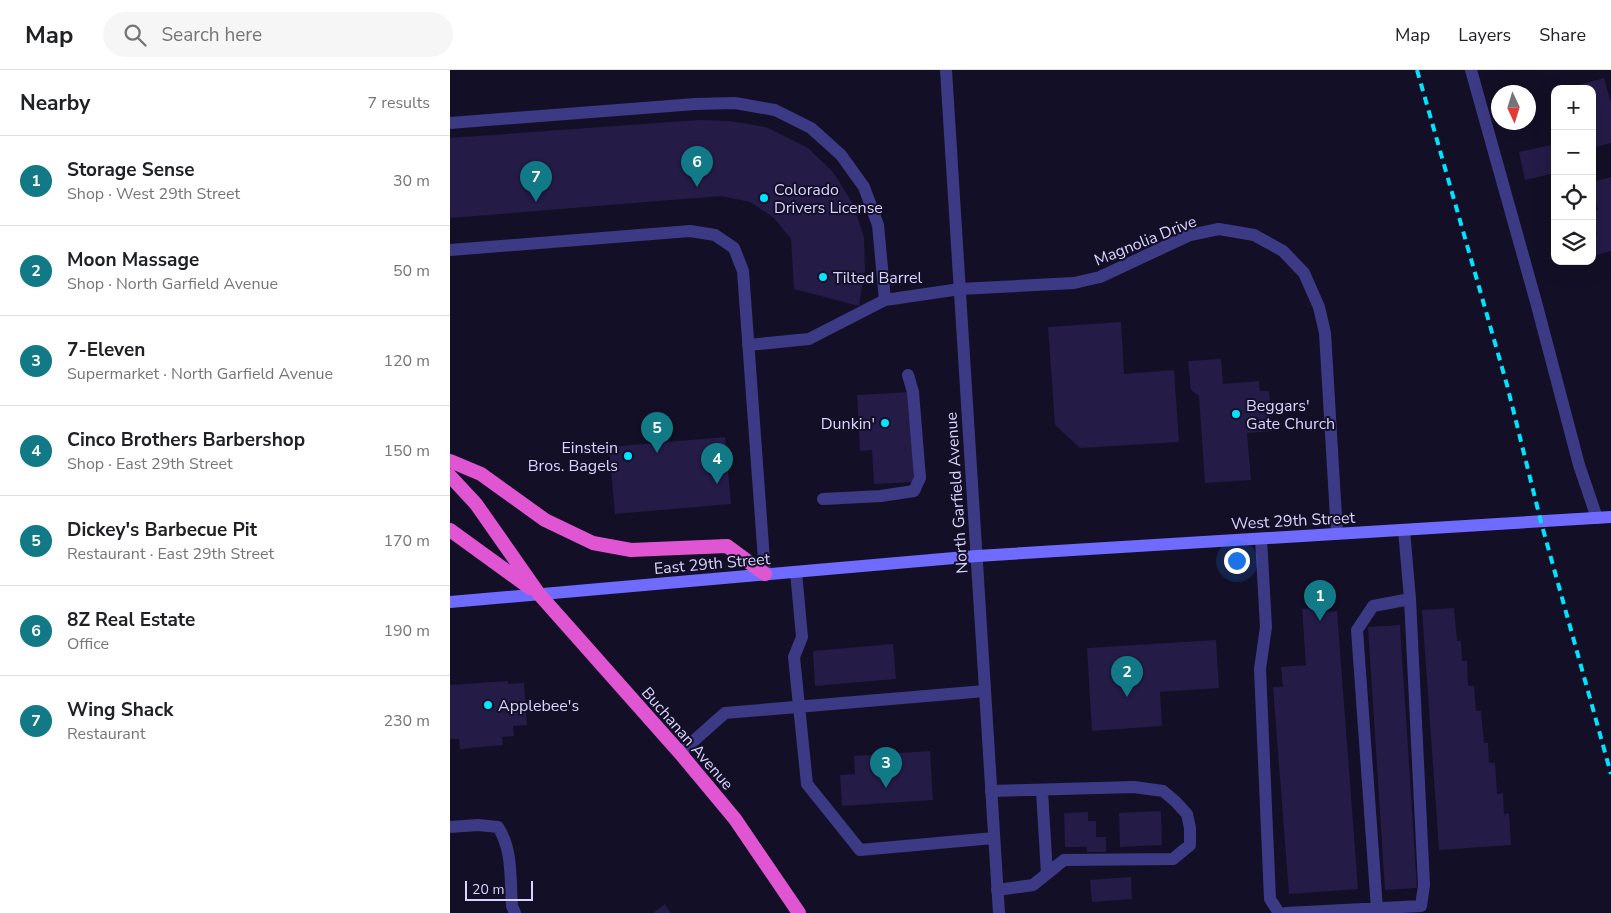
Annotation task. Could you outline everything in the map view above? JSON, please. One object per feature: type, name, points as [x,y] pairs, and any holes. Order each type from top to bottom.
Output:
[{"type":"highway","points":[[450,461],[481,474],[546,520],[593,543],[631,550],[727,546],[765,574]]},
{"type":"highway","name":"Buchanan Avenue","points":[[450,476],[476,504],[539,594],[680,753],[735,819],[800,913]]},
{"type":"highway","name":"Buchanan Avenue","points":[[450,530],[539,594]]},
{"type":"main road","name":"West 29th Street","points":[[976,556],[1611,517]]},
{"type":"main road","name":"East 29th Street","points":[[450,602],[976,556]]},
{"type":"street","name":"North Garfield Avenue","points":[[946,70],[999,913]]},
{"type":"street","points":[[1471,70],[1536,302],[1579,465],[1597,518]]},
{"type":"street","points":[[450,123],[695,104],[736,103],[775,110],[812,128],[841,155],[864,187],[878,224],[885,300]]},
{"type":"street","name":"Magnolia Drive","points":[[748,345],[809,339],[885,300],[960,289],[1074,283],[1100,277],[1190,235],[1219,229],[1254,234],[1283,251],[1304,273],[1319,307],[1324,333],[1337,534]]},
{"type":"street","points":[[450,250],[690,231],[715,235],[734,248],[743,271],[765,574]]},
{"type":"street","points":[[823,498],[881,496],[914,491],[920,478],[913,392],[908,375]]},
{"type":"street","points":[[1286,913],[1422,906],[1424,885],[1410,599],[1404,530]]},
{"type":"street","points":[[1261,539],[1266,627],[1260,669],[1270,899],[1279,913]]},
{"type":"street","points":[[796,572],[802,637],[794,657],[807,784],[860,850],[994,838]]},
{"type":"street","points":[[1377,909],[1357,630],[1373,606],[1410,599]]},
{"type":"street","points":[[680,753],[725,713],[984,690]]},
{"type":"street","points":[[991,791],[1134,787],[1162,791],[1187,814],[1190,828],[1190,845],[1173,859],[1064,860],[1033,885],[997,890]]},
{"type":"street","points":[[1042,791],[1047,874]]},
{"type":"street","points":[[450,827],[478,824],[498,827],[505,838],[508,849],[512,906],[515,913]]},
{"type":"building","points":[[1604,78],[1611,103],[1611,143],[1596,147],[1596,85],[1578,85]]},
{"type":"building","points":[[699,120],[730,121],[766,127],[808,148],[833,172],[853,204],[864,237],[865,269],[859,306],[794,289],[791,239],[774,218],[750,202],[721,196],[450,218],[450,138]]},
{"type":"building","points":[[1551,145],[1551,174],[1525,180],[1519,152]]},
{"type":"building","points":[[1611,177],[1611,251],[1596,255],[1596,210],[1598,210],[1596,203],[1596,181]]},
{"type":"building","points":[[1121,322],[1124,374],[1174,370],[1179,442],[1080,448],[1055,425],[1048,327]]},
{"type":"building","name":"Beggars' Gate Church","points":[[1221,359],[1223,384],[1259,381],[1260,391],[1269,391],[1272,431],[1247,433],[1251,480],[1205,483],[1199,396],[1191,390],[1188,361]]},
{"type":"building","name":"Dunkin'","points":[[909,392],[914,482],[874,484],[872,450],[860,451],[857,395]]},
{"type":"building","points":[[725,437],[731,504],[615,514],[609,447]]},
{"type":"building","points":[[1325,607],[1326,612],[1337,611],[1358,889],[1289,894],[1273,687],[1283,687],[1281,667],[1306,665],[1302,609]]},
{"type":"building","points":[[1454,608],[1457,641],[1461,641],[1462,661],[1467,661],[1468,686],[1474,686],[1476,711],[1481,711],[1484,743],[1488,743],[1489,763],[1495,763],[1497,794],[1503,793],[1504,814],[1509,813],[1511,845],[1439,850],[1422,610]]},
{"type":"building","points":[[1400,625],[1417,888],[1385,890],[1368,627]]},
{"type":"building","points":[[1216,640],[1219,688],[1160,692],[1162,726],[1092,731],[1087,648]]},
{"type":"building","points":[[893,644],[896,679],[815,686],[813,651]]},
{"type":"building","name":"Applebee's","points":[[508,681],[508,684],[524,683],[527,725],[513,726],[514,736],[502,737],[503,745],[460,749],[459,739],[450,739],[450,685]]},
{"type":"building","points":[[930,751],[933,800],[842,806],[840,775],[855,774],[854,756]]},
{"type":"building","points":[[1161,811],[1162,845],[1120,847],[1119,813]]},
{"type":"building","points":[[1088,812],[1088,821],[1096,821],[1096,837],[1106,837],[1106,852],[1087,852],[1087,847],[1065,847],[1064,813]]},
{"type":"building","points":[[1131,877],[1132,899],[1092,902],[1090,880]]},
{"type":"building","points":[[665,904],[671,913],[653,913]]},
{"type":"railway","points":[[1417,70],[1507,385],[1541,522],[1611,774]]},
{"type":"place","name":"8Z Real Estate","points":[[697,187]]},
{"type":"place","name":"Colorado Drivers License","points":[[764,198]]},
{"type":"place","name":"Wing Shack","points":[[536,202]]},
{"type":"place","name":"Tilted Barrel","points":[[823,277]]},
{"type":"place","name":"Beggars' Gate Church","points":[[1236,414]]},
{"type":"place","name":"Dunkin'","points":[[885,423]]},
{"type":"place","name":"Dickey's Barbecue Pit","points":[[657,453]]},
{"type":"place","name":"Einstein Bros. Bagels","points":[[628,456]]},
{"type":"place","name":"Cinco Brothers Barbershop","points":[[717,484]]},
{"type":"place","name":"Storage Sense","points":[[1320,621]]},
{"type":"place","name":"Moon Massage","points":[[1127,697]]},
{"type":"place","name":"Applebee's","points":[[488,705]]},
{"type":"place","name":"7-Eleven","points":[[886,788]]}]
